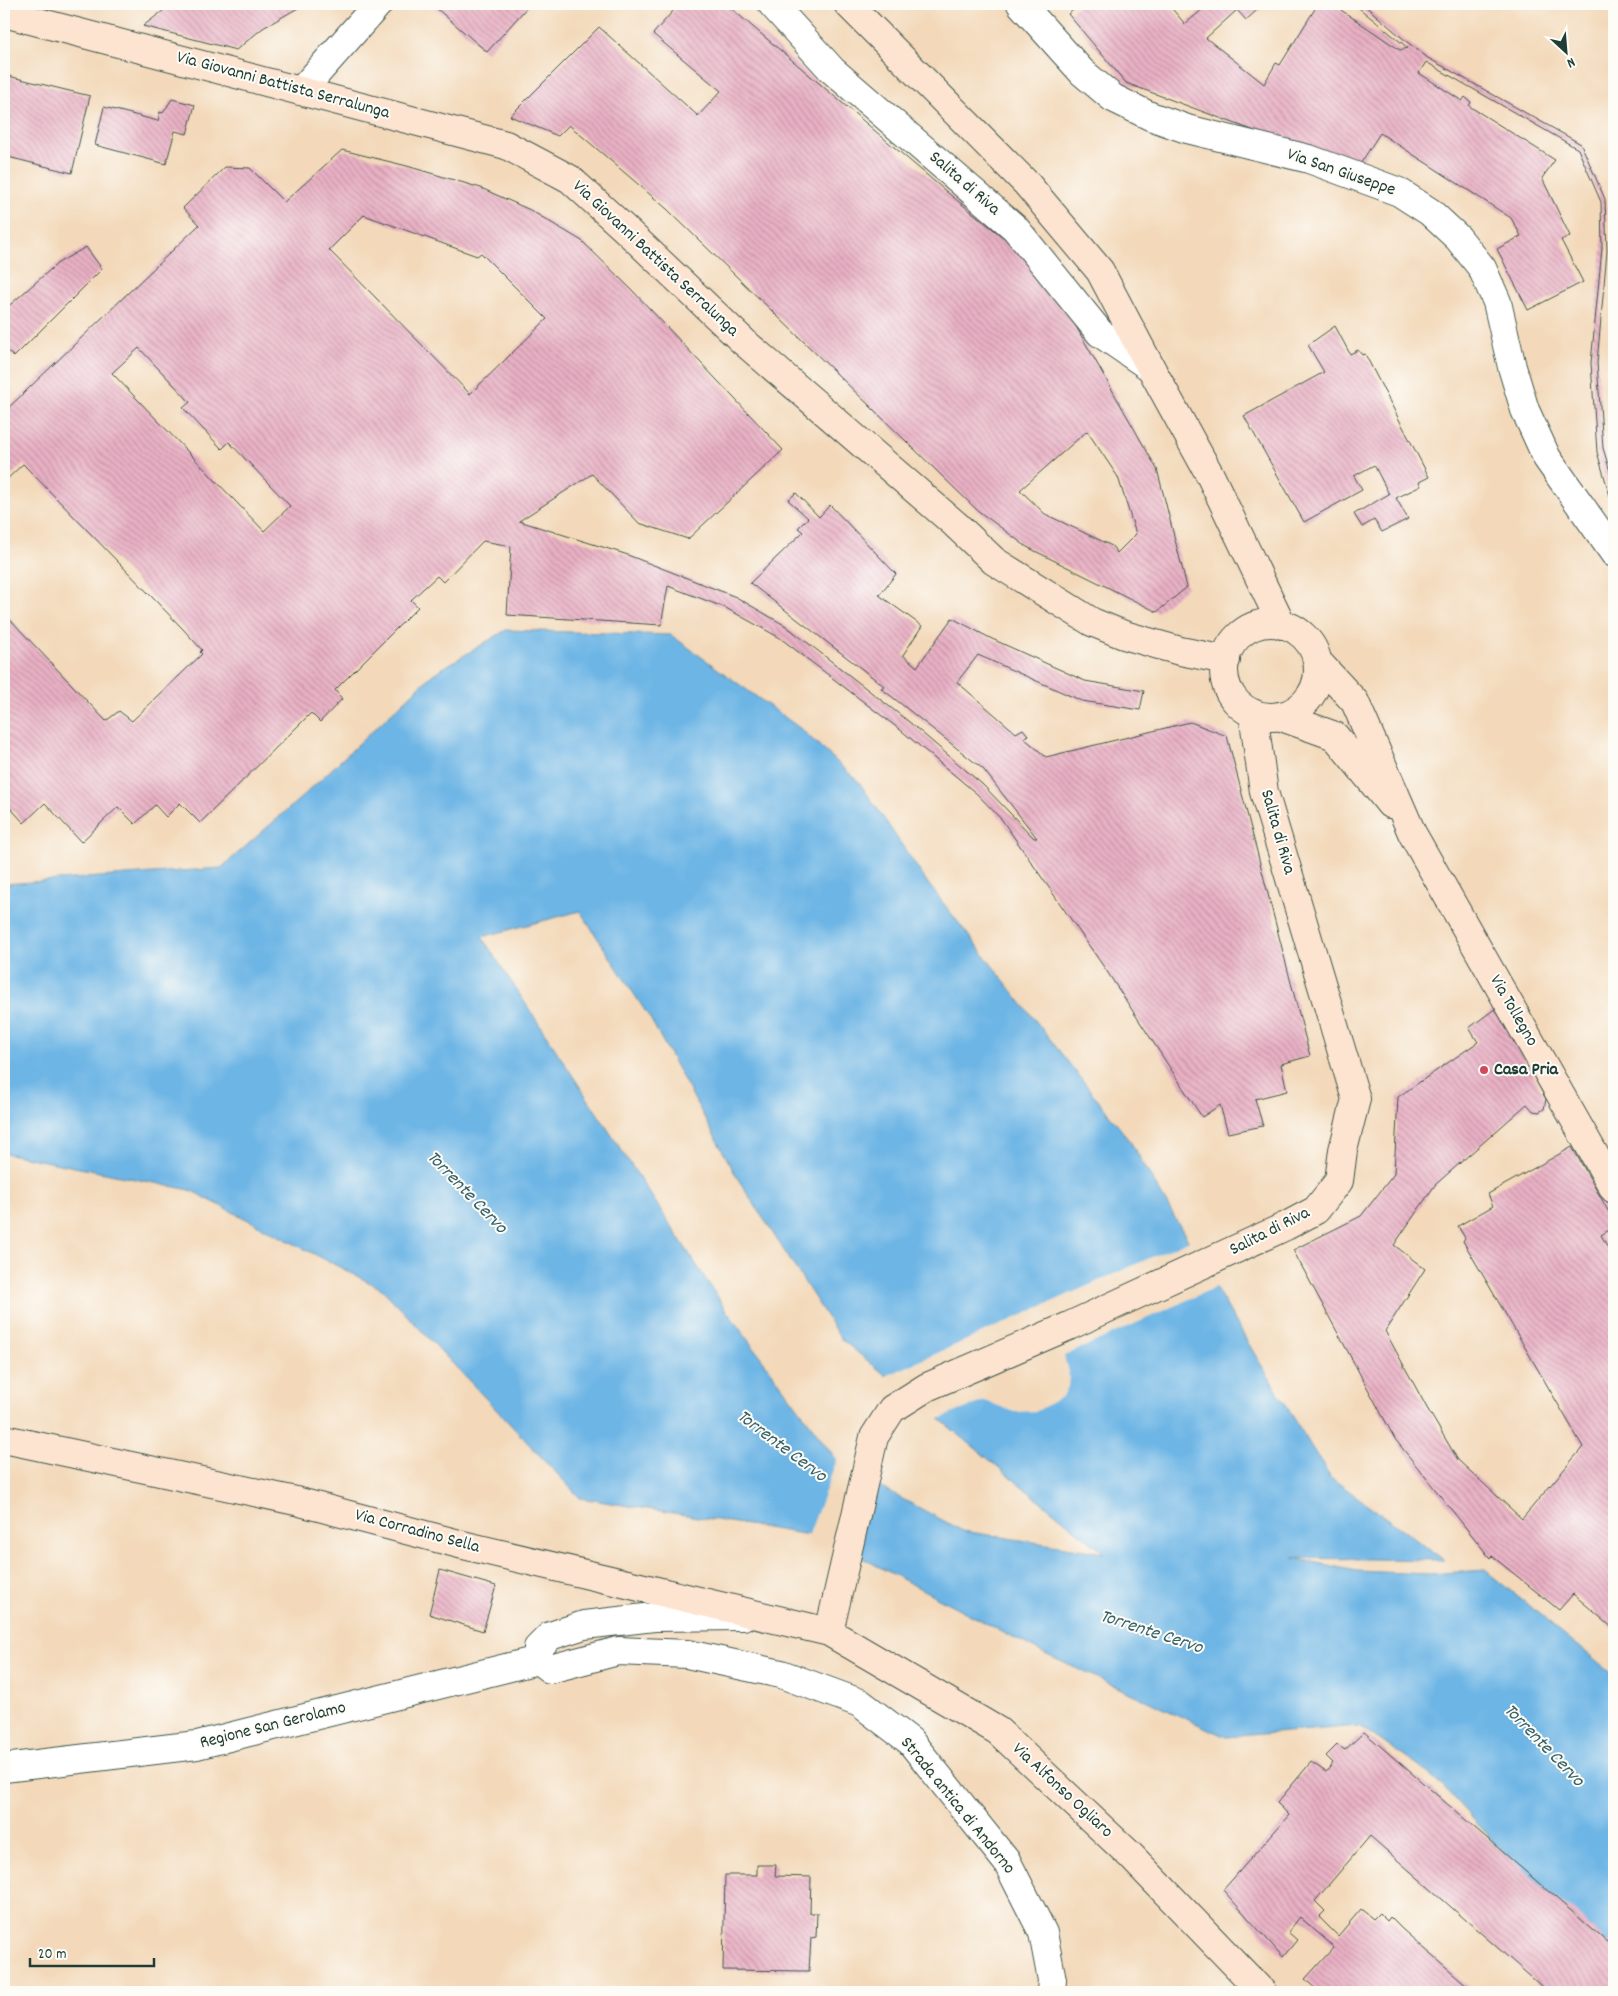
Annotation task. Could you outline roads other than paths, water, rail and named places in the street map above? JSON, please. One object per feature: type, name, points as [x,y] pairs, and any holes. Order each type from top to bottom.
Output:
[{"type":"street","points":[[301,90],[378,4]]},
{"type":"street","name":"Salita di Riva","points":[[772,4],[832,70],[1015,228],[1100,332],[1151,368]]},
{"type":"street","name":"Salita di Riva","points":[[848,4],[1027,184],[1100,271],[1210,475],[1282,625]]},
{"type":"street","name":"Via San Giuseppe","points":[[1021,4],[1082,72],[1113,98],[1150,116],[1187,128],[1309,159],[1399,192],[1430,212],[1458,238],[1482,268],[1497,302],[1512,367],[1525,410],[1547,458],[1614,553]]},
{"type":"street","name":"Via Giovanni Battista Serralunga","points":[[4,13],[506,145],[570,179],[626,229],[744,342],[955,524],[994,562],[1092,622],[1180,651],[1226,660]]},
{"type":"street","points":[[1267,623],[1282,625],[1294,629],[1305,637],[1313,649],[1318,662],[1316,684],[1305,703],[1294,712],[1266,717],[1253,713],[1239,705],[1229,692],[1224,676],[1226,660],[1231,646],[1240,635],[1253,627],[1267,623]]},
{"type":"street","name":"Via Tollegno","points":[[1318,662],[1355,702],[1412,833],[1614,1189]]},
{"type":"street","name":"Salita di Riva","points":[[829,1632],[874,1437],[892,1409],[927,1387],[1069,1326],[1286,1226],[1316,1210],[1339,1182],[1344,1150],[1356,1100],[1264,792],[1253,713]]},
{"type":"street","name":"Via Tollegno","points":[[1279,716],[1335,736],[1412,833]]},
{"type":"street","name":"Via Corradino Sella","points":[[4,1440],[296,1501],[463,1545],[829,1632]]},
{"type":"street","points":[[538,1660],[538,1648],[550,1636],[584,1625],[654,1617],[766,1616]]},
{"type":"street","name":"Via Alfonso Ogliaro","points":[[829,1632],[998,1731],[1130,1855],[1262,1992]]},
{"type":"street","name":"Strada antica di Andorno","points":[[538,1660],[550,1669],[618,1651],[687,1654],[781,1674],[860,1703],[910,1741],[1007,1862],[1043,1933],[1052,1980],[1051,1992]]},
{"type":"street","name":"Regione San Gerolamo","points":[[4,1768],[197,1745],[538,1660]]},
{"type":"water","name":"Torrente Cervo","points":[[506,630],[671,635],[801,729],[859,782],[929,885],[1130,1141],[1254,1353],[1330,1477],[1444,1560],[1293,1558],[1357,1571],[1429,1574],[1485,1570],[1614,1675],[1614,1962],[1542,1893],[1442,1786],[1418,1766],[1359,1726],[1226,1737],[1047,1655],[822,1537],[580,1498],[382,1289],[190,1190],[4,1153],[4,884],[221,868],[304,795],[433,674]],"holes":[[[580,911],[651,1020],[738,1179],[841,1339],[1104,1553],[963,1531],[842,1467],[728,1313],[482,937]]]},
{"type":"place","name":"Casa Pria","points":[[1484,1070]]}]
